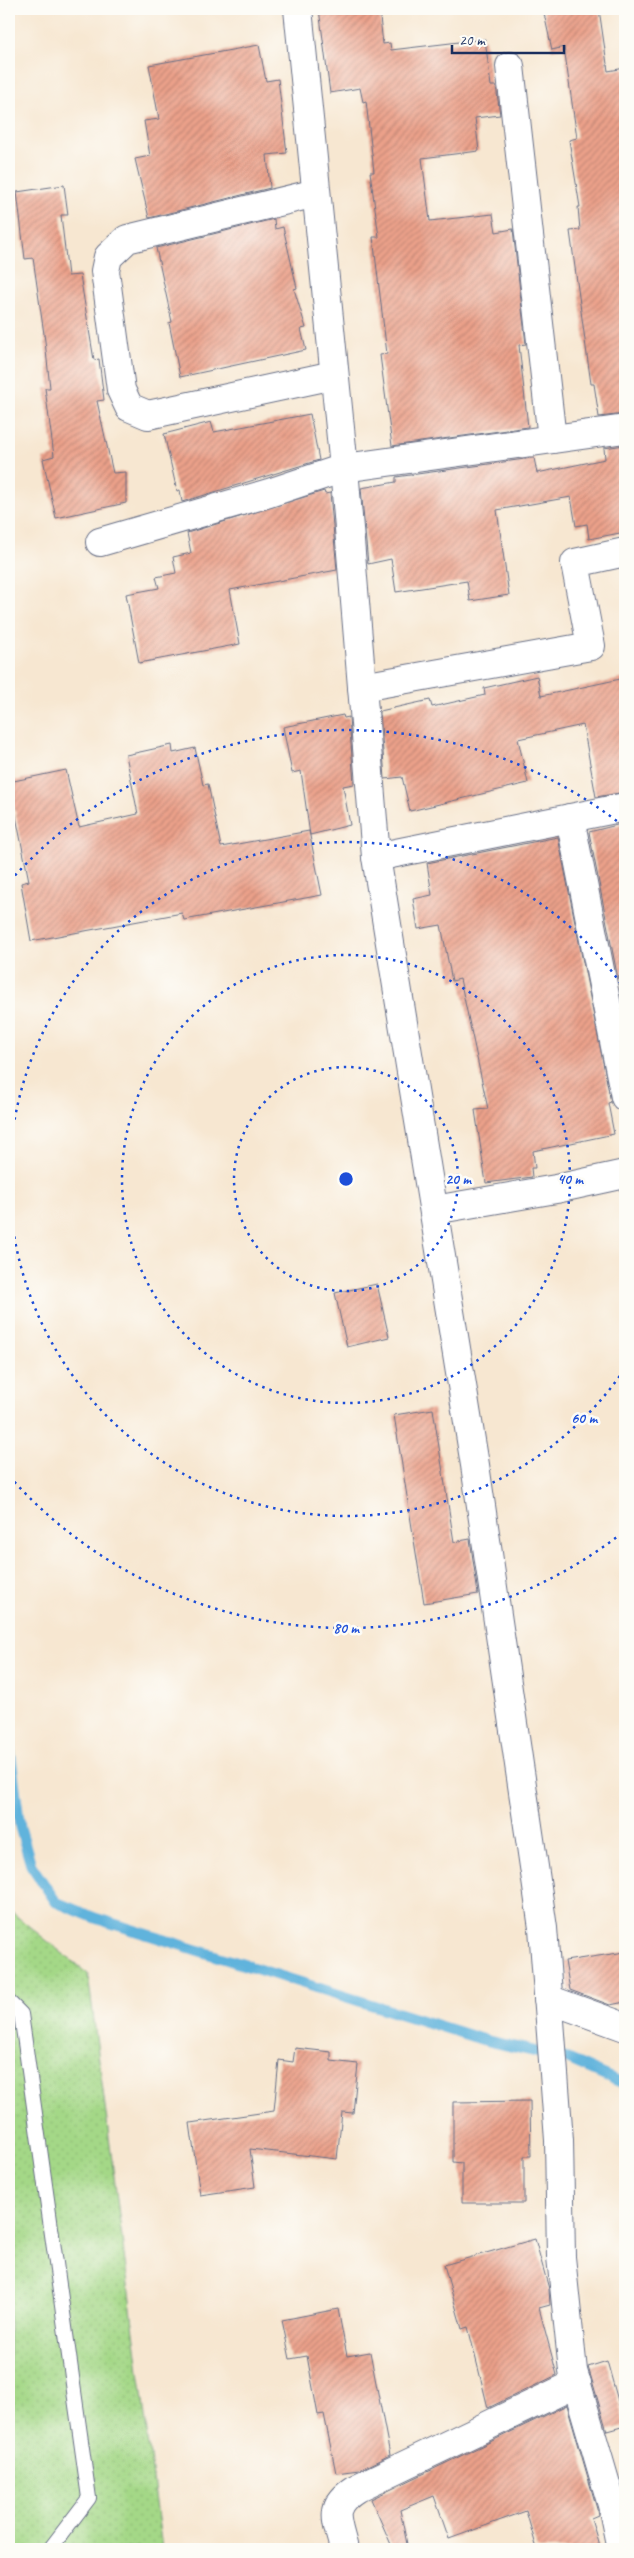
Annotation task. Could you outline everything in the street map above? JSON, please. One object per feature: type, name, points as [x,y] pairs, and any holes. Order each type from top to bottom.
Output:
[{"type":"street","points":[[298,9],[344,468],[376,857],[434,1210],[543,1928],[559,2140],[561,2257],[573,2371],[612,2505],[621,2549]]},
{"type":"street","points":[[510,66],[552,439]]},
{"type":"street","points":[[316,192],[127,239],[108,256],[105,271],[121,390],[129,407],[148,415],[334,375]]},
{"type":"street","points":[[100,542],[268,493],[344,468],[625,429]]},
{"type":"street","points":[[362,686],[591,646],[575,563],[625,552]]},
{"type":"street","points":[[376,857],[625,807]]},
{"type":"street","points":[[570,818],[625,1097]]},
{"type":"street","points":[[434,1210],[556,1189],[625,1174]]},
{"type":"street","points":[[548,1999],[625,2027]]},
{"type":"street","points":[[344,2549],[336,2514],[342,2498],[356,2488],[577,2383]]},
{"type":"lane","points":[[9,2002],[21,2014],[90,2498],[50,2549]]},
{"type":"green space","points":[[9,1910],[88,1974],[162,2549],[9,2549]]},
{"type":"building","points":[[319,9],[379,9],[383,44],[390,43],[391,50],[485,39],[491,86],[496,86],[500,115],[475,118],[479,151],[422,158],[430,221],[493,214],[496,232],[513,229],[526,344],[519,345],[528,427],[392,446],[380,355],[387,354],[373,237],[379,237],[370,172],[374,172],[366,101],[363,102],[360,88],[330,93]]},
{"type":"building","points":[[543,9],[599,9],[608,71],[625,68],[625,188],[620,189],[625,230],[625,414],[599,417],[594,384],[591,384],[570,231],[580,230],[578,207],[580,207],[569,140],[577,138],[564,47],[552,50]]},
{"type":"building","points":[[259,45],[266,81],[278,79],[287,153],[267,155],[270,188],[149,218],[135,159],[150,156],[144,121],[159,119],[149,65]]},
{"type":"building","points":[[64,185],[68,215],[61,215],[68,276],[80,275],[94,360],[99,359],[104,400],[97,401],[113,473],[126,472],[126,503],[56,518],[43,459],[54,456],[45,388],[50,388],[45,341],[33,258],[25,259],[17,192]]},
{"type":"building","points":[[274,219],[275,229],[283,227],[297,288],[294,289],[306,328],[301,329],[306,350],[180,377],[169,323],[172,322],[156,248]]},
{"type":"building","points":[[310,414],[319,460],[182,502],[180,490],[177,491],[164,434],[211,422],[214,432]]},
{"type":"building","points":[[625,445],[625,532],[589,539],[587,524],[576,526],[571,497],[497,510],[509,595],[470,601],[467,581],[396,592],[391,559],[368,564],[361,488],[396,482],[396,477],[532,458],[534,458],[537,473],[605,459],[604,448]]},
{"type":"building","points":[[324,491],[325,494],[330,493],[337,570],[230,590],[240,644],[139,663],[126,594],[159,588],[156,577],[176,573],[173,557],[191,553],[187,533]]},
{"type":"building","points":[[537,676],[541,696],[625,678],[625,792],[596,797],[583,725],[518,739],[528,783],[410,811],[402,777],[385,779],[380,711],[430,700],[432,707],[485,695],[484,688]]},
{"type":"building","points":[[343,715],[344,718],[349,717],[354,784],[343,786],[350,825],[310,835],[301,771],[292,773],[283,727]]},
{"type":"building","points":[[172,745],[173,753],[195,748],[203,785],[208,784],[221,847],[309,831],[322,895],[184,920],[182,913],[31,941],[21,883],[29,881],[9,782],[66,770],[79,827],[138,814],[126,755]]},
{"type":"building","points":[[625,823],[625,977],[618,979],[589,832]]},
{"type":"building","points":[[558,837],[611,1102],[608,1103],[614,1134],[533,1151],[535,1168],[531,1168],[532,1177],[486,1183],[475,1110],[488,1109],[460,979],[452,981],[441,925],[418,929],[413,899],[432,895],[427,863]]},
{"type":"building","points":[[377,1284],[389,1337],[347,1347],[335,1293]]},
{"type":"building","points":[[433,1409],[454,1542],[470,1539],[478,1594],[424,1603],[394,1415]]},
{"type":"building","points":[[625,1952],[625,2002],[610,2005],[570,1990],[565,1961]]},
{"type":"building","points":[[295,2048],[331,2052],[331,2061],[358,2064],[353,2113],[342,2112],[337,2159],[250,2149],[255,2187],[200,2195],[190,2123],[274,2111],[279,2060],[293,2062]]},
{"type":"building","points":[[530,2101],[531,2156],[524,2156],[524,2203],[462,2203],[462,2163],[453,2162],[453,2102]]},
{"type":"building","points":[[535,2239],[549,2289],[550,2305],[539,2308],[557,2375],[488,2408],[468,2327],[462,2329],[444,2265]]},
{"type":"building","points":[[338,2309],[347,2356],[370,2352],[390,2455],[359,2470],[336,2473],[324,2414],[318,2415],[307,2356],[290,2359],[282,2320]]},
{"type":"building","points":[[607,2361],[625,2426],[607,2431],[588,2367]]},
{"type":"building","points":[[567,2405],[597,2509],[598,2515],[591,2518],[600,2549],[537,2549],[526,2511],[449,2539],[434,2496],[400,2510],[408,2549],[393,2549],[371,2499]]},
{"type":"waterway","points":[[9,1742],[20,1827],[31,1865],[56,1902],[95,1918],[484,2040],[568,2059],[625,2084]]}]
